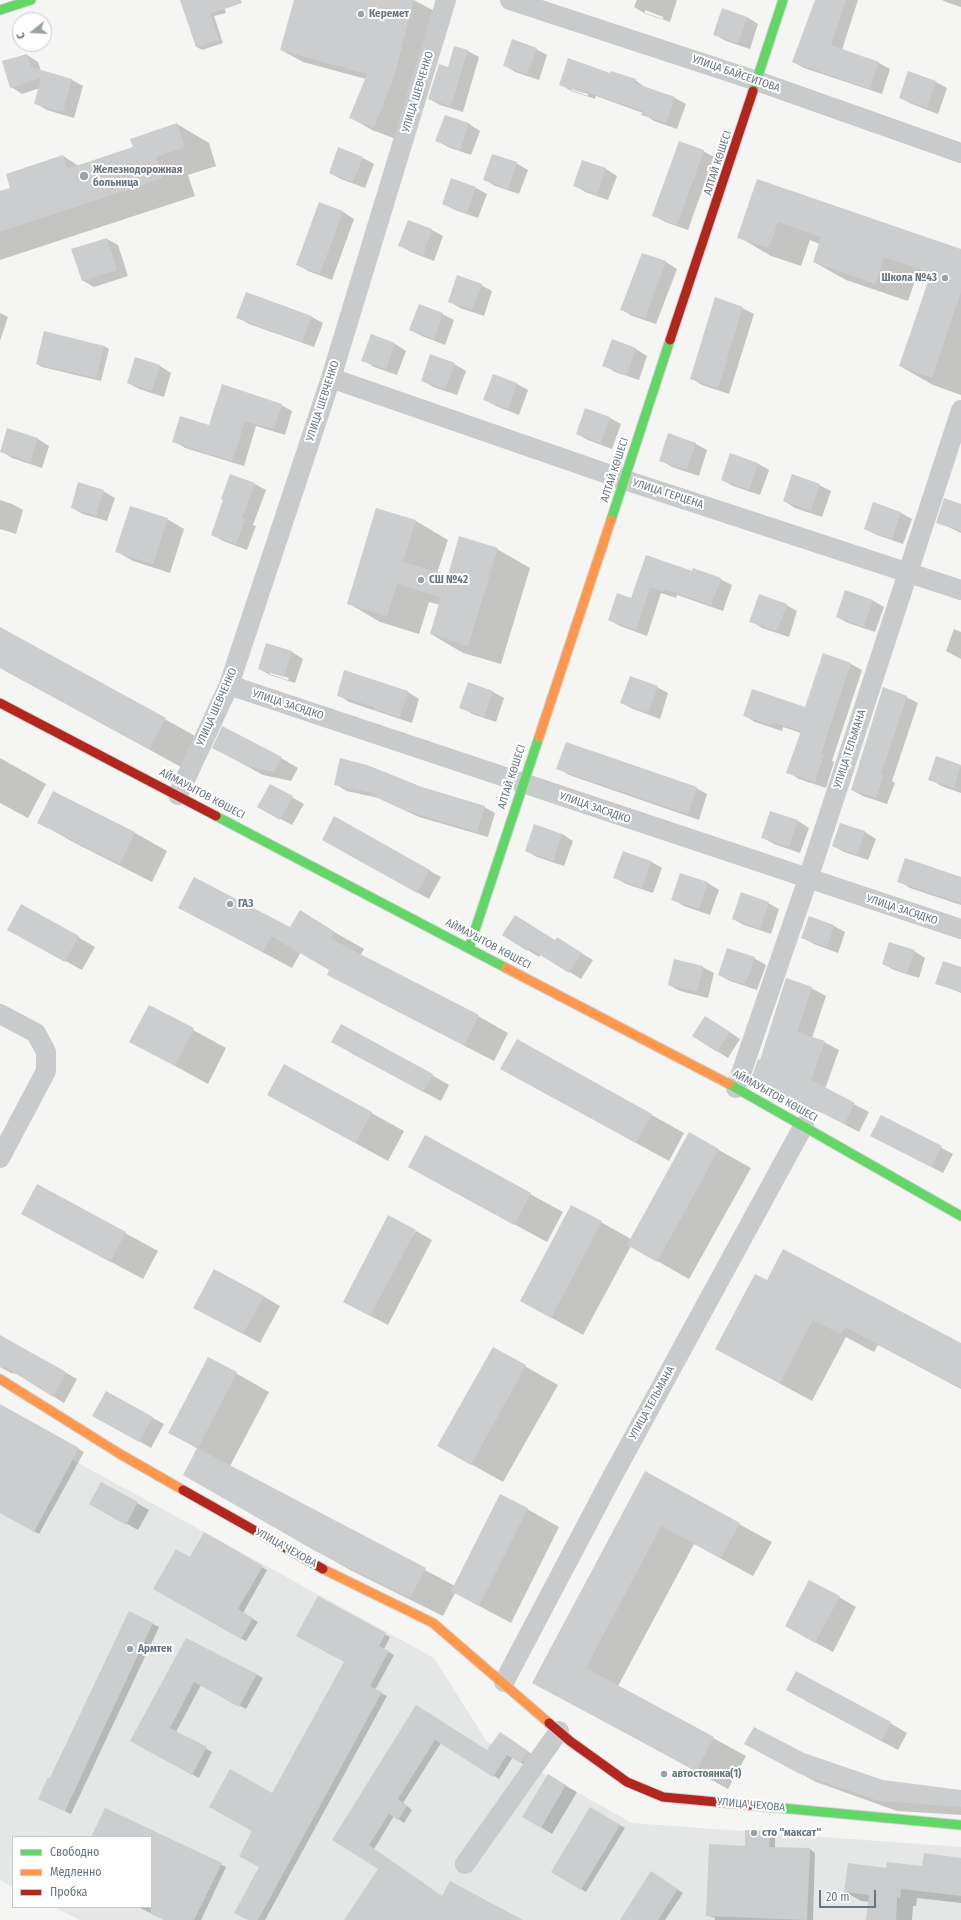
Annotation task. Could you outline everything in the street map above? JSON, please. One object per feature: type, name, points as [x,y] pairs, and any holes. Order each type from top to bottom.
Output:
[{"type":"street","points":[[0,10],[31,0]]},
{"type":"street","name":"УЛИЦА ШЕВЧЕНКО","points":[[178,795],[229,685],[331,378],[446,0]]},
{"type":"street","name":"УЛИЦА БАЙСЕИТОВА","points":[[510,0],[757,81],[961,153]]},
{"type":"street","name":"АЛТАЙ КӨШЕСІ","points":[[469,948],[783,0]]},
{"type":"street","name":"УЛИЦА ГЕРЦЕНА","points":[[331,378],[625,480],[961,590]]},
{"type":"street","name":"УЛИЦА ТЕЛЬМАНА","points":[[736,1088],[808,879],[961,410]]},
{"type":"street","name":"УЛИЦА ЗАСЯДКО","points":[[229,685],[961,929]]},
{"type":"street","name":"АЙМАУЫТОВ КӨШЕСІ","points":[[0,703],[736,1088],[804,1125],[961,1216]]},
{"type":"street","points":[[0,1014],[36,1033],[46,1052],[46,1071],[0,1158]]},
{"type":"street","name":"УЛИЦА ТЕЛЬМАНА","points":[[504,1682],[611,1479],[804,1125]]},
{"type":"street","name":"УЛИЦА ЧЕХОВА","points":[[0,1379],[120,1454],[314,1564],[433,1623],[560,1731],[627,1782],[663,1797],[961,1825]]},
{"type":"street","points":[[465,1864],[560,1731]]},
{"type":"shaded area","points":[[0,1420],[434,1658],[487,1742],[632,1823],[961,1847],[961,1920],[80,1920],[56,1908],[152,1908],[152,1836],[12,1836],[12,1886],[0,1880]]},
{"type":"building","points":[[180,0],[241,0],[242,3],[210,14],[219,40],[196,47]]},
{"type":"building","points":[[294,0],[414,0],[394,77],[374,128],[349,118],[367,74],[280,50]]},
{"type":"building","points":[[815,0],[846,0],[831,45],[879,62],[870,89],[792,62]]},
{"type":"building","points":[[722,8],[747,17],[738,43],[713,35]]},
{"type":"building","points":[[512,39],[537,48],[527,74],[503,66]]},
{"type":"building","points":[[454,46],[468,50],[451,106],[428,99],[439,64],[448,67]]},
{"type":"building","points":[[27,54],[31,67],[72,79],[63,112],[34,104],[41,78],[10,88],[2,61]]},
{"type":"building","points":[[568,58],[610,73],[611,71],[636,79],[634,83],[675,97],[666,123],[641,115],[643,111],[584,91],[583,93],[559,85]]},
{"type":"building","points":[[908,71],[936,81],[927,108],[899,98]]},
{"type":"building","points":[[445,115],[469,123],[460,150],[435,141]]},
{"type":"building","name":"Железнодорожная больница","points":[[177,123],[185,147],[156,157],[163,178],[0,232],[0,191],[10,188],[6,174],[63,155],[67,169],[133,147],[130,139]]},
{"type":"building","points":[[679,141],[704,150],[677,225],[652,216]]},
{"type":"building","points":[[338,147],[363,157],[353,182],[329,173]]},
{"type":"building","points":[[492,154],[517,162],[508,189],[483,180]]},
{"type":"building","points":[[582,160],[606,168],[597,195],[573,186]]},
{"type":"building","points":[[451,178],[476,187],[467,213],[442,204]]},
{"type":"building","name":"Школа №43","points":[[757,179],[961,249],[961,292],[932,378],[899,366],[931,273],[884,257],[875,284],[813,262],[821,237],[778,222],[769,248],[737,238]]},
{"type":"building","points":[[319,202],[343,211],[320,274],[296,265]]},
{"type":"building","points":[[408,220],[432,229],[423,255],[398,246]]},
{"type":"building","points":[[107,238],[117,270],[82,281],[71,249]]},
{"type":"building","points":[[642,253],[666,261],[645,318],[620,310]]},
{"type":"building","points":[[457,275],[482,284],[472,310],[448,302]]},
{"type":"building","points":[[246,292],[312,316],[302,342],[236,318]]},
{"type":"building","points":[[715,297],[743,307],[718,388],[690,379]]},
{"type":"building","points":[[419,304],[443,313],[434,339],[409,330]]},
{"type":"building","points":[[44,331],[104,346],[96,378],[36,364]]},
{"type":"building","points":[[371,334],[395,343],[386,369],[361,361]]},
{"type":"building","points":[[612,339],[636,348],[627,375],[602,366]]},
{"type":"building","points":[[430,354],[455,363],[445,389],[421,381]]},
{"type":"building","points":[[135,357],[160,365],[152,391],[127,383]]},
{"type":"building","points":[[493,374],[517,383],[508,409],[483,400]]},
{"type":"building","points":[[222,384],[282,404],[274,429],[245,421],[232,461],[172,442],[180,416],[209,425]]},
{"type":"building","points":[[585,408],[610,417],[601,443],[576,434]]},
{"type":"building","points":[[7,428],[38,438],[30,462],[0,452]]},
{"type":"building","points":[[668,433],[696,443],[687,470],[659,461]]},
{"type":"building","points":[[730,453],[758,463],[749,490],[721,480]]},
{"type":"building","points":[[230,474],[255,483],[242,518],[245,519],[236,544],[211,535]]},
{"type":"building","points":[[792,474],[820,484],[811,511],[783,501]]},
{"type":"building","points":[[78,482],[104,490],[96,516],[71,508]]},
{"type":"building","points":[[944,498],[961,504],[961,531],[936,523]]},
{"type":"building","points":[[873,502],[901,512],[892,539],[864,529]]},
{"type":"building","points":[[130,506],[168,518],[153,564],[115,552]]},
{"type":"building","name":"СШ №42","points":[[376,508],[416,520],[403,562],[448,575],[459,536],[498,548],[468,646],[430,634],[441,597],[397,584],[387,616],[347,604]]},
{"type":"building","points":[[646,555],[692,571],[693,568],[721,578],[711,605],[665,589],[664,592],[650,587],[636,630],[608,620],[617,593],[631,598]]},
{"type":"building","points":[[845,590],[873,600],[864,627],[836,617]]},
{"type":"building","points":[[759,594],[787,604],[777,631],[749,622]]},
{"type":"building","points":[[0,627],[166,718],[149,749],[0,668]]},
{"type":"building","points":[[266,643],[292,651],[284,677],[258,669]]},
{"type":"building","points":[[823,653],[851,663],[821,754],[824,755],[815,782],[786,773],[801,731],[772,722],[771,725],[743,716],[752,689],[805,707]]},
{"type":"building","points":[[344,670],[408,691],[400,717],[374,709],[375,707],[337,696]]},
{"type":"building","points":[[630,676],[658,686],[648,713],[620,703]]},
{"type":"building","points":[[468,682],[493,691],[484,717],[459,708]]},
{"type":"building","points":[[883,687],[907,696],[881,774],[884,775],[876,798],[851,790]]},
{"type":"building","points":[[222,726],[282,757],[274,772],[245,765],[212,748]]},
{"type":"building","points":[[566,742],[697,787],[688,814],[556,769]]},
{"type":"building","points":[[936,756],[961,765],[954,788],[928,780]]},
{"type":"building","points":[[340,758],[367,765],[422,787],[485,806],[477,832],[407,811],[376,797],[377,794],[334,785]]},
{"type":"building","points":[[270,784],[293,796],[280,820],[257,807]]},
{"type":"building","points":[[53,791],[135,832],[120,864],[37,823]]},
{"type":"building","points":[[770,811],[798,820],[789,847],[761,838]]},
{"type":"building","points":[[334,816],[430,870],[417,893],[322,840]]},
{"type":"building","points":[[840,823],[865,831],[857,855],[832,846]]},
{"type":"building","points":[[534,824],[562,834],[553,861],[525,851]]},
{"type":"building","points":[[623,851],[651,861],[642,888],[613,878]]},
{"type":"building","points":[[905,858],[961,877],[961,903],[897,882]]},
{"type":"building","points":[[680,873],[708,882],[699,909],[671,900]]},
{"type":"building","points":[[194,877],[290,927],[300,910],[335,932],[331,939],[479,1015],[464,1045],[327,975],[329,970],[271,936],[263,952],[178,908]]},
{"type":"building","points":[[741,892],[769,902],[760,929],[732,919]]},
{"type":"building","points":[[21,904],[79,936],[65,962],[7,930]]},
{"type":"building","points":[[515,915],[555,940],[557,937],[582,953],[569,973],[529,948],[527,951],[502,935]]},
{"type":"building","points":[[809,916],[834,925],[827,947],[801,938]]},
{"type":"building","points":[[889,942],[915,950],[907,973],[882,964]]},
{"type":"building","points":[[727,948],[755,957],[745,985],[718,975]]},
{"type":"building","points":[[674,959],[703,966],[697,992],[668,985]]},
{"type":"building","points":[[943,961],[961,967],[961,992],[935,984]]},
{"type":"building","points":[[786,978],[812,987],[797,1032],[825,1041],[811,1080],[855,1103],[844,1124],[809,1106],[768,1092],[750,1082],[758,1059],[760,1060]]},
{"type":"building","points":[[149,1005],[194,1028],[175,1066],[129,1042]]},
{"type":"building","points":[[705,1016],[730,1032],[717,1052],[692,1036]]},
{"type":"building","points":[[341,1024],[433,1074],[423,1092],[331,1042]]},
{"type":"building","points":[[517,1039],[652,1114],[636,1143],[500,1069]]},
{"type":"building","points":[[284,1064],[372,1112],[355,1143],[267,1095]]},
{"type":"building","points":[[881,1115],[942,1146],[931,1167],[870,1136]]},
{"type":"building","points":[[689,1132],[719,1149],[657,1262],[627,1245]]},
{"type":"building","points":[[425,1135],[531,1193],[514,1225],[408,1167]]},
{"type":"building","points":[[37,1184],[126,1232],[110,1262],[21,1214]]},
{"type":"building","points":[[571,1205],[602,1221],[551,1318],[520,1301]]},
{"type":"building","points":[[388,1215],[416,1230],[370,1316],[343,1302]]},
{"type":"building","points":[[783,1249],[961,1343],[961,1388],[845,1327],[841,1334],[813,1320],[780,1383],[715,1349],[755,1274],[767,1280]]},
{"type":"building","points":[[214,1269],[264,1296],[243,1334],[193,1308]]},
{"type":"building","points":[[0,1335],[66,1372],[53,1397],[7,1368],[0,1367]]},
{"type":"building","points":[[493,1347],[526,1365],[471,1465],[437,1446]]},
{"type":"building","points":[[208,1357],[237,1372],[198,1448],[168,1433]]},
{"type":"building","points":[[106,1391],[153,1417],[139,1442],[92,1416]]},
{"type":"building","points":[[0,1404],[79,1448],[34,1532],[0,1513]]},
{"type":"building","points":[[197,1448],[426,1568],[410,1598],[317,1552],[183,1475]]},
{"type":"building","points":[[645,1471],[740,1523],[721,1558],[661,1526],[586,1668],[714,1737],[696,1771],[532,1683]]},
{"type":"building","points":[[101,1482],[138,1502],[126,1525],[89,1504]]},
{"type":"building","points":[[500,1494],[528,1508],[479,1606],[451,1591]]},
{"type":"building","points":[[204,1532],[263,1566],[238,1609],[253,1618],[241,1639],[153,1589],[176,1549],[190,1557]]},
{"type":"building","points":[[809,1580],[840,1596],[815,1643],[785,1626]]},
{"type":"building","points":[[318,1596],[386,1633],[379,1646],[389,1651],[370,1686],[382,1692],[258,1920],[248,1920],[234,1913],[259,1867],[239,1856],[252,1831],[209,1807],[230,1769],[272,1793],[344,1662],[296,1636]]},
{"type":"building","points":[[129,1611],[153,1623],[65,1811],[38,1799],[48,1777],[50,1778]]},
{"type":"building","points":[[186,1638],[257,1674],[239,1707],[194,1682],[170,1728],[207,1747],[192,1775],[130,1741]]},
{"type":"building","points":[[796,1671],[891,1722],[881,1741],[786,1690]]},
{"type":"building","points":[[416,1705],[487,1750],[500,1732],[528,1751],[520,1763],[507,1755],[493,1777],[435,1740],[398,1799],[407,1806],[398,1820],[389,1814],[369,1845],[442,1896],[450,1881],[523,1920],[344,1920],[378,1869],[332,1840]]},
{"type":"building","points":[[754,1727],[804,1753],[883,1780],[961,1790],[961,1807],[879,1801],[798,1773],[744,1744]]},
{"type":"building","points":[[548,1774],[566,1785],[541,1828],[522,1817]]},
{"type":"building","points":[[590,1807],[620,1825],[581,1890],[551,1872]]},
{"type":"building","points":[[105,1808],[222,1863],[194,1920],[164,1920],[151,1914],[152,1836],[91,1836]]},
{"type":"building","points":[[745,1830],[770,1831],[769,1847],[810,1848],[807,1920],[706,1916],[709,1844],[745,1846]]},
{"type":"building","points":[[924,1853],[961,1858],[961,1896],[901,1889],[900,1898],[897,1897],[896,1920],[866,1920],[869,1895],[844,1892],[848,1863],[886,1868],[887,1862],[922,1866]]},
{"type":"building","points":[[651,1871],[678,1889],[658,1920],[620,1920]]},
{"type":"traffic: fast","points":[[0,10],[31,0]]},
{"type":"traffic: fast","points":[[753,91],[783,0]]},
{"type":"traffic: fast","points":[[611,520],[670,340]]},
{"type":"traffic: fast","points":[[469,948],[539,737]]},
{"type":"traffic: fast","points":[[216,816],[506,968]]},
{"type":"traffic: fast","points":[[729,1084],[961,1216]]},
{"type":"traffic: fast","points":[[749,1805],[961,1825]]},
{"type":"traffic: slow","points":[[539,737],[611,520]]},
{"type":"traffic: slow","points":[[506,968],[729,1084]]},
{"type":"traffic: slow","points":[[0,1379],[120,1454],[183,1490]]},
{"type":"traffic: slow","points":[[323,1569],[433,1623],[549,1723]]},
{"type":"traffic: jam","points":[[670,340],[753,91]]},
{"type":"traffic: jam","points":[[0,703],[216,816]]},
{"type":"traffic: jam","points":[[183,1490],[323,1569]]},
{"type":"traffic: jam","points":[[549,1723],[570,1741],[627,1782],[663,1797],[749,1805]]},
{"type":"place","name":"Керемет","points":[[361,14]]},
{"type":"place","name":"Железнодорожная больница","points":[[84,176]]},
{"type":"place","name":"Школа №43","points":[[945,278]]},
{"type":"place","name":"СШ №42","points":[[421,580]]},
{"type":"place","name":"ГАЗ","points":[[230,904]]},
{"type":"place","name":"Армтек","points":[[130,1649]]},
{"type":"place","name":"автостоянка(1)","points":[[664,1774]]},
{"type":"place","name":"сто \"максат\"","points":[[754,1833]]}]
